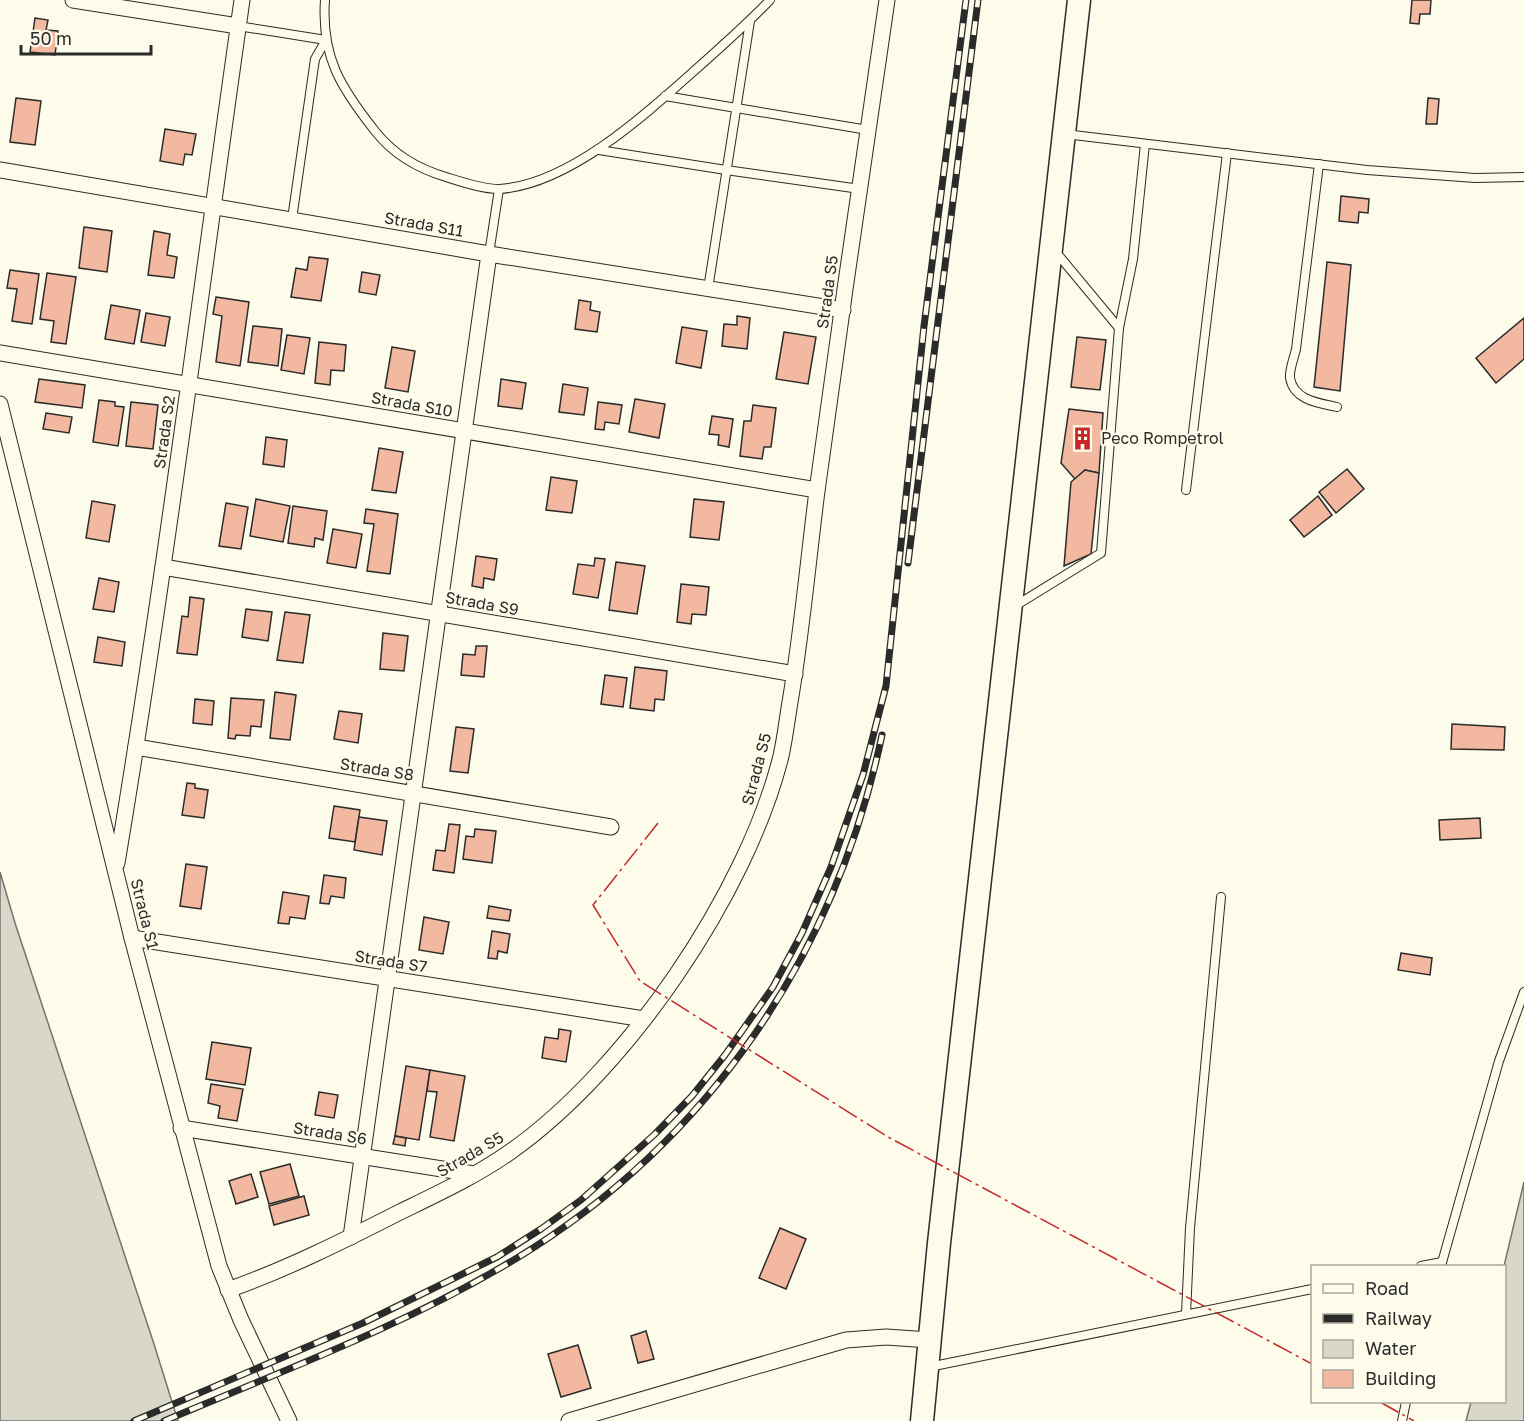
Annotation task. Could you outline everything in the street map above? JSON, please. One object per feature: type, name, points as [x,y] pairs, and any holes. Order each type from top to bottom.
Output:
[{"type":"main road","points":[[922,1421],[995,760],[1009,610],[1078,0]]},
{"type":"street","points":[[73,0],[238,26]]},
{"type":"street","name":"Strada S2","points":[[116,869],[190,385],[242,0]]},
{"type":"street","name":"Strada S5","points":[[228,1290],[261,1278],[351,1237],[474,1174],[508,1154],[549,1122],[585,1087],[644,1019],[692,950],[736,873],[765,810],[781,754],[795,674],[818,490],[887,0]]},
{"type":"street","name":"Strada S11","points":[[0,170],[489,254],[843,310]]},
{"type":"street","points":[[351,1237],[489,254]]},
{"type":"street","name":"Strada S10","points":[[0,353],[818,490]]},
{"type":"street","name":"Strada S1","points":[[0,404],[132,938],[219,1266],[289,1421]]},
{"type":"street","name":"Strada S9","points":[[163,567],[795,674]]},
{"type":"street","name":"Strada S8","points":[[136,747],[611,827]]},
{"type":"street","name":"Strada S7","points":[[132,938],[644,1019]]},
{"type":"street","name":"Strada S6","points":[[181,1128],[474,1174]]},
{"type":"street","points":[[569,1421],[846,1340],[886,1337],[930,1340]]},
{"type":"lane","points":[[325,0],[326,40],[330,60],[339,80],[356,107],[379,136],[401,156],[429,172],[467,184],[499,189],[552,174],[599,150],[665,96],[750,21],[770,0]]},
{"type":"lane","points":[[708,289],[750,21]]},
{"type":"lane","points":[[238,26],[326,40]]},
{"type":"lane","points":[[292,219],[315,59],[326,40]]},
{"type":"lane","points":[[665,96],[868,130]]},
{"type":"lane","points":[[1064,134],[1319,164],[1475,178],[1524,177]]},
{"type":"lane","points":[[1009,610],[1101,553],[1119,328],[1133,259],[1144,144]]},
{"type":"lane","points":[[599,150],[860,189]]},
{"type":"lane","points":[[1186,490],[1227,153]]},
{"type":"lane","points":[[1319,164],[1296,349],[1290,378],[1297,393],[1313,402],[1337,407]]},
{"type":"lane","points":[[489,254],[499,189]]},
{"type":"lane","points":[[1051,246],[1119,328]]},
{"type":"lane","points":[[1186,1314],[1190,1228],[1221,897]]},
{"type":"lane","points":[[1441,1264],[1499,1061],[1524,992]]},
{"type":"lane","points":[[927,1368],[1311,1288]]},
{"type":"lane","points":[[1402,1421],[1406,1403]]},
{"type":"water","points":[[0,872],[15,923],[178,1421],[0,1421]]},
{"type":"water","points":[[1524,1182],[1524,1421],[1466,1421],[1471,1403],[1506,1403],[1504,1265]]},
{"type":"building","points":[[1412,0],[1431,0],[1430,14],[1420,14],[1419,24],[1410,23]]},
{"type":"building","points":[[35,18],[48,20],[46,30],[58,31],[55,55],[30,52]]},
{"type":"building","points":[[16,98],[41,101],[35,145],[10,142]]},
{"type":"building","points":[[1428,98],[1439,99],[1437,124],[1426,124]]},
{"type":"building","points":[[165,129],[196,134],[192,155],[185,154],[183,165],[160,161]]},
{"type":"building","points":[[1341,196],[1369,199],[1368,213],[1359,212],[1358,223],[1339,221]]},
{"type":"building","points":[[84,227],[112,231],[107,272],[79,268]]},
{"type":"building","points":[[154,231],[170,234],[167,255],[177,257],[174,278],[148,275]]},
{"type":"building","points":[[309,257],[328,259],[321,301],[291,297],[296,268],[307,270]]},
{"type":"building","points":[[1327,262],[1351,265],[1340,391],[1314,387]]},
{"type":"building","points":[[10,270],[39,274],[32,324],[12,321],[17,289],[7,288]]},
{"type":"building","points":[[362,272],[380,275],[376,295],[359,292]]},
{"type":"building","points":[[47,273],[76,277],[66,344],[51,342],[54,321],[40,319]]},
{"type":"building","points":[[216,297],[249,302],[240,366],[216,362],[222,316],[213,314]]},
{"type":"building","points":[[579,300],[591,302],[590,310],[600,312],[597,332],[575,329]]},
{"type":"building","points":[[111,305],[140,310],[134,344],[105,339]]},
{"type":"building","points":[[146,313],[170,317],[165,346],[141,342]]},
{"type":"building","points":[[737,316],[750,318],[747,349],[722,346],[724,324],[737,325]]},
{"type":"building","points":[[1524,318],[1524,359],[1496,383],[1476,358]]},
{"type":"building","points":[[253,326],[282,329],[278,366],[248,362]]},
{"type":"building","points":[[682,327],[707,331],[701,368],[676,363]]},
{"type":"building","points":[[784,332],[816,337],[808,384],[776,379]]},
{"type":"building","points":[[287,335],[310,338],[304,374],[281,370]]},
{"type":"building","points":[[1077,337],[1106,340],[1100,390],[1071,387]]},
{"type":"building","points":[[319,342],[346,345],[344,371],[331,370],[330,385],[315,383]]},
{"type":"building","points":[[392,347],[415,351],[408,392],[385,388]]},
{"type":"building","points":[[39,379],[85,385],[82,408],[35,402]]},
{"type":"building","points":[[501,379],[526,383],[522,409],[498,406]]},
{"type":"building","points":[[563,384],[588,388],[584,415],[559,412]]},
{"type":"building","points":[[635,399],[665,404],[659,438],[629,432]]},
{"type":"building","points":[[99,400],[115,402],[115,406],[124,407],[118,446],[93,442]]},
{"type":"building","points":[[131,402],[158,405],[153,449],[126,446]]},
{"type":"building","points":[[598,402],[622,405],[619,424],[605,422],[604,430],[595,429]]},
{"type":"building","points":[[753,405],[776,408],[771,447],[764,447],[762,459],[740,456],[744,421],[751,421]]},
{"type":"building","name":"Peco Rompetrol","points":[[1069,409],[1103,413],[1099,473],[1085,470],[1075,479],[1061,463]]},
{"type":"building","points":[[46,413],[72,417],[69,433],[43,429]]},
{"type":"building","points":[[712,416],[733,419],[729,447],[718,445],[719,435],[709,434]]},
{"type":"building","points":[[266,437],[287,440],[284,467],[263,464]]},
{"type":"building","points":[[379,448],[403,452],[396,493],[372,490]]},
{"type":"building","points":[[1347,469],[1364,489],[1336,513],[1319,492]]},
{"type":"building","points":[[1085,470],[1099,473],[1091,554],[1064,566],[1071,482]]},
{"type":"building","points":[[551,477],[577,481],[572,513],[546,510]]},
{"type":"building","points":[[1318,496],[1332,515],[1304,537],[1290,520]]},
{"type":"building","points":[[256,499],[290,506],[283,542],[250,536]]},
{"type":"building","points":[[694,499],[724,502],[719,540],[690,537]]},
{"type":"building","points":[[92,501],[115,505],[109,542],[86,538]]},
{"type":"building","points":[[226,503],[248,507],[241,549],[219,546]]},
{"type":"building","points":[[293,506],[327,511],[323,540],[315,538],[314,547],[288,543]]},
{"type":"building","points":[[366,509],[398,514],[390,574],[367,571],[374,524],[364,523]]},
{"type":"building","points":[[333,529],[362,534],[356,568],[327,563]]},
{"type":"building","points":[[476,556],[497,559],[494,580],[484,578],[483,588],[472,586]]},
{"type":"building","points":[[595,558],[605,559],[598,598],[573,594],[578,564],[594,566]]},
{"type":"building","points":[[616,562],[645,566],[637,614],[609,610]]},
{"type":"building","points":[[99,578],[119,582],[114,612],[93,609]]},
{"type":"building","points":[[681,584],[709,587],[706,615],[692,614],[691,624],[677,622]]},
{"type":"building","points":[[190,597],[204,599],[197,655],[177,653],[182,616],[188,617]]},
{"type":"building","points":[[246,609],[272,612],[268,641],[242,637]]},
{"type":"building","points":[[285,612],[310,615],[303,663],[277,660]]},
{"type":"building","points":[[383,633],[408,636],[404,671],[380,669]]},
{"type":"building","points":[[98,637],[125,642],[122,666],[94,662]]},
{"type":"building","points":[[476,646],[487,646],[484,677],[461,675],[463,654],[475,655]]},
{"type":"building","points":[[635,667],[667,671],[664,700],[655,699],[654,711],[630,708]]},
{"type":"building","points":[[605,675],[627,678],[623,707],[601,704]]},
{"type":"building","points":[[275,692],[296,695],[290,740],[270,738]]},
{"type":"building","points":[[231,698],[264,700],[261,727],[251,726],[250,736],[236,735],[235,739],[228,738]]},
{"type":"building","points":[[195,699],[214,701],[212,725],[193,723]]},
{"type":"building","points":[[339,711],[362,714],[358,743],[334,739]]},
{"type":"building","points":[[1452,724],[1505,727],[1504,750],[1451,749]]},
{"type":"building","points":[[456,727],[474,729],[468,773],[450,771]]},
{"type":"building","points":[[187,783],[195,784],[195,788],[208,790],[204,818],[182,815]]},
{"type":"building","points":[[334,806],[360,810],[355,842],[329,838]]},
{"type":"building","points":[[359,817],[387,821],[382,855],[354,850]]},
{"type":"building","points":[[1480,818],[1481,838],[1440,840],[1439,820]]},
{"type":"building","points":[[449,824],[460,825],[454,873],[433,870],[436,850],[445,851]]},
{"type":"building","points":[[475,829],[496,831],[492,863],[463,859],[466,836],[474,837]]},
{"type":"building","points":[[186,864],[207,867],[201,909],[180,906]]},
{"type":"building","points":[[324,875],[346,878],[344,898],[331,896],[329,904],[320,903]]},
{"type":"building","points":[[283,892],[309,896],[305,919],[290,917],[289,924],[278,923]]},
{"type":"building","points":[[489,906],[511,910],[509,921],[487,918]]},
{"type":"building","points":[[424,917],[449,922],[443,954],[419,950]]},
{"type":"building","points":[[492,931],[510,934],[507,953],[498,951],[497,959],[488,958]]},
{"type":"building","points":[[1401,953],[1432,958],[1430,975],[1398,970]]},
{"type":"building","points":[[559,1029],[571,1031],[566,1062],[542,1058],[545,1037],[558,1039]]},
{"type":"building","points":[[212,1042],[251,1048],[245,1085],[206,1079]]},
{"type":"building","points":[[406,1066],[430,1070],[419,1140],[395,1136]]},
{"type":"building","points":[[430,1070],[465,1076],[454,1141],[430,1137],[437,1092],[427,1091]]},
{"type":"building","points":[[211,1084],[243,1089],[237,1121],[218,1118],[220,1106],[208,1103]]},
{"type":"building","points":[[319,1092],[338,1095],[334,1118],[315,1115]]},
{"type":"building","points":[[395,1136],[406,1138],[405,1146],[393,1144]]},
{"type":"building","points":[[290,1164],[299,1196],[269,1204],[260,1172]]},
{"type":"building","points":[[251,1174],[258,1197],[236,1204],[229,1181]]},
{"type":"building","points":[[304,1196],[309,1215],[274,1225],[269,1206]]},
{"type":"building","points":[[780,1228],[806,1239],[786,1289],[759,1278]]},
{"type":"building","points":[[646,1331],[654,1359],[638,1363],[631,1336]]},
{"type":"building","points":[[578,1345],[591,1388],[561,1397],[548,1354]]},
{"type":"railway","points":[[134,1421],[363,1323],[497,1257],[541,1229],[581,1200],[655,1134],[692,1096],[725,1055],[773,987],[802,933],[831,867],[863,775],[886,686],[924,326],[966,0]]},
{"type":"railway","points":[[908,563],[978,0]]},
{"type":"railway","points":[[164,1421],[388,1326],[475,1282],[517,1258],[586,1211],[649,1158],[705,1099],[754,1035],[797,966],[833,893],[861,816],[882,735]]},
{"type":"power","points":[[658,823],[593,905],[640,981],[888,1137],[1311,1363]]},
{"type":"power","points":[[1382,1403],[1414,1421]]},
{"type":"place","name":"Peco Rompetrol","points":[[1083,438]]}]
